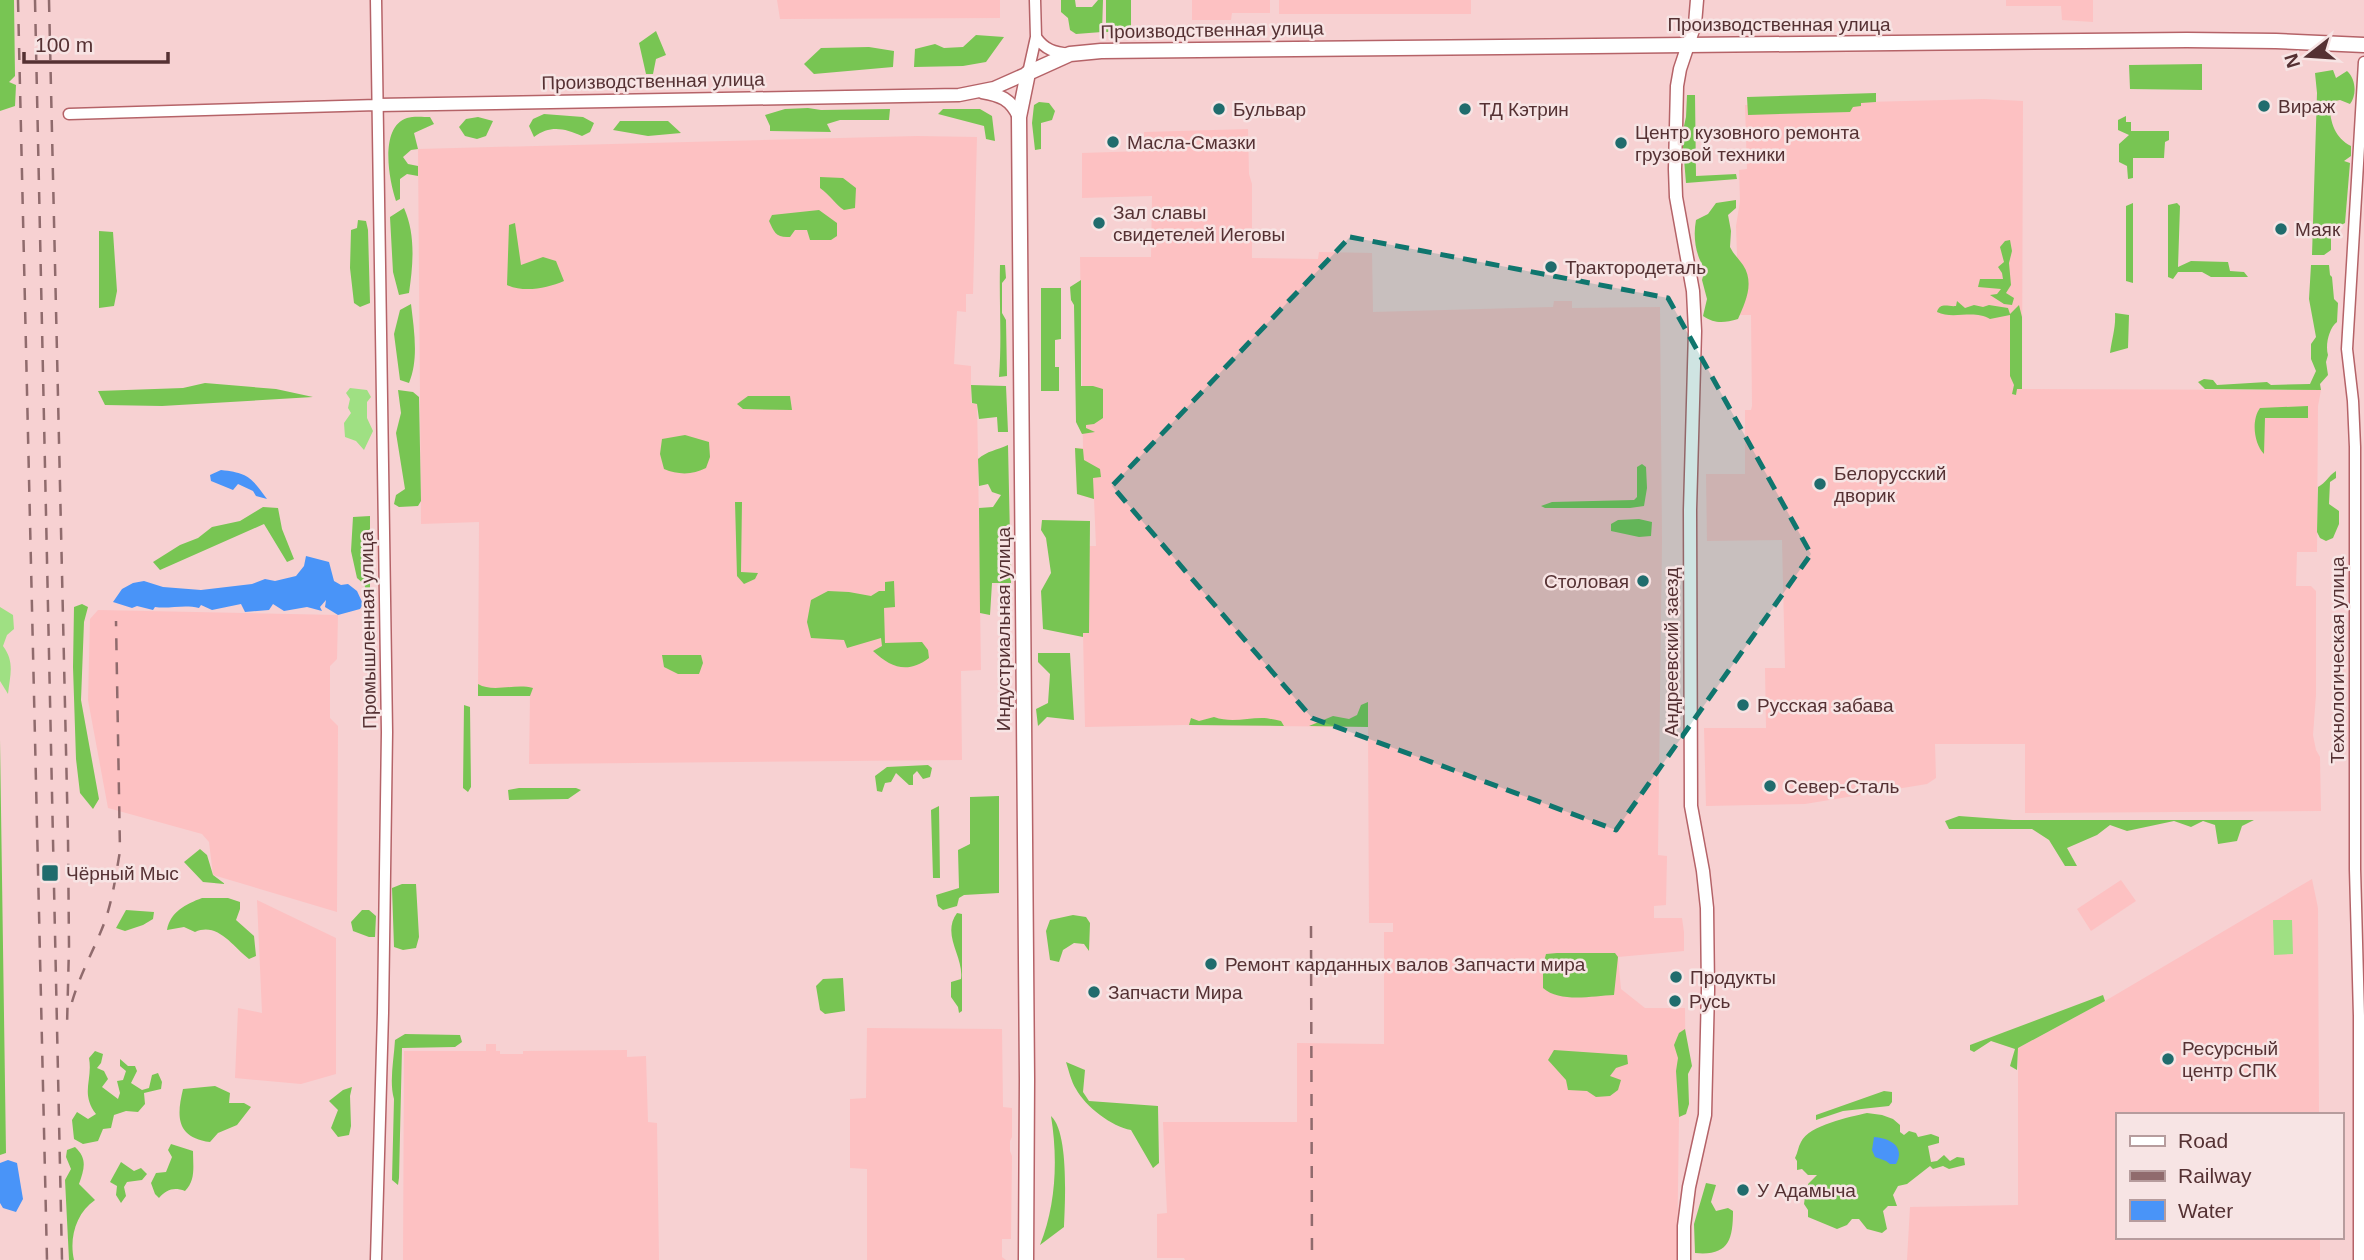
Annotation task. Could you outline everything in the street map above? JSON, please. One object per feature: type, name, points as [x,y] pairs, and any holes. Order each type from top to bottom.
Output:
[{"type":"main road","name":"Производственная улица","points":[[1028,73],[1070,54],[1234,48],[2187,40],[2364,45]]},
{"type":"main road","name":"Индустриальная улица","points":[[1026,1260],[1027,1066],[1019,117],[1028,73]]},
{"type":"street","name":"Промышленная улица","points":[[376,0],[387,732],[376,1260]]},
{"type":"street","name":"Индустриальная улица","points":[[1028,73],[1036,37],[1035,0]]},
{"type":"street","name":"Андреевский заезд","points":[[1684,1260],[1684,1226],[1689,1187],[1705,1115],[1709,990],[1707,908],[1691,806],[1690,510],[1695,331],[1693,291],[1676,197],[1675,175],[1677,86],[1680,69],[1690,44],[1697,0]]},
{"type":"street","points":[[1036,37],[1042,46],[1053,52],[1070,54]]},
{"type":"street","name":"Технологическая улица","points":[[2359,1260],[2359,1042],[2354,869],[2355,447],[2347,349],[2364,62]]},
{"type":"street","name":"Производственная улица","points":[[69,114],[377,105],[959,95],[994,88],[1028,73]]},
{"type":"street","points":[[978,92],[997,94],[1007,99],[1019,117]]},
{"type":"highlighted area","points":[[1350,237],[1668,298],[1811,554],[1616,830],[1312,718],[1112,486]]},
{"type":"shaded area","points":[[777,0],[1000,0],[1000,18],[780,19]]},
{"type":"shaded area","points":[[1192,0],[1270,0],[1270,13],[1232,13],[1231,20],[1192,20]]},
{"type":"shaded area","points":[[1279,0],[1471,0],[1471,14],[1279,14]]},
{"type":"shaded area","points":[[2006,0],[2093,0],[2093,22],[2062,20],[2061,6],[2006,6]]},
{"type":"shaded area","points":[[1984,99],[2023,101],[2022,389],[2321,390],[2318,406],[2317,552],[2297,552],[2296,586],[2311,586],[2316,591],[2316,695],[2313,735],[2320,757],[2321,811],[2025,813],[2025,744],[1935,744],[1936,778],[1927,784],[1805,804],[1706,806],[1704,728],[1766,728],[1765,668],[1785,668],[1782,540],[1707,541],[1706,474],[1745,474],[1745,410],[1751,410],[1752,406],[1751,315],[1739,315],[1736,226],[1740,201],[1739,170],[1747,169],[1745,105]]},
{"type":"shaded area","points":[[1248,129],[1249,174],[1252,184],[1252,258],[1318,259],[1319,252],[1372,253],[1373,312],[1553,307],[1554,301],[1572,301],[1572,308],[1660,307],[1662,541],[1658,855],[1667,856],[1666,905],[1654,906],[1654,918],[1682,918],[1684,951],[1618,957],[1621,989],[1645,1008],[1685,1008],[1686,1114],[1679,1117],[1677,1260],[1157,1258],[1157,1214],[1167,1213],[1163,1122],[1297,1122],[1297,1043],[1384,1044],[1384,932],[1393,932],[1393,923],[1369,923],[1368,727],[1085,727],[1083,633],[1089,633],[1088,546],[1096,546],[1094,499],[1077,494],[1075,448],[1083,448],[1080,257],[1151,257],[1152,196],[1082,198],[1082,153],[1144,151],[1144,132]]},
{"type":"shaded area","points":[[917,136],[977,137],[973,294],[966,294],[966,312],[957,311],[954,364],[971,366],[971,403],[977,404],[981,670],[961,671],[962,760],[529,764],[530,696],[478,696],[479,522],[421,524],[418,149]]},
{"type":"shaded area","points":[[98,610],[338,615],[337,659],[330,666],[330,718],[338,726],[337,912],[213,875],[209,842],[202,834],[108,808],[88,700],[90,619]]},
{"type":"shaded area","name":"Ресурсный центр СПК","points":[[2312,879],[2318,908],[2319,1113],[2116,1113],[2116,1239],[2320,1239],[2320,1260],[1907,1260],[1910,1207],[2018,1205],[2018,1048],[2105,1001]]},
{"type":"shaded area","points":[[2121,880],[2136,901],[2091,931],[2077,909]]},
{"type":"shaded area","points":[[257,900],[336,938],[336,1074],[301,1084],[235,1078],[238,1008],[262,1013]]},
{"type":"shaded area","points":[[867,1028],[1002,1029],[1003,1107],[1012,1108],[1011,1239],[1002,1239],[1002,1257],[1006,1260],[867,1260],[867,1169],[850,1168],[850,1099],[866,1098]]},
{"type":"shaded area","points":[[486,1044],[496,1044],[496,1051],[500,1051],[500,1054],[523,1054],[523,1051],[627,1050],[627,1057],[646,1056],[648,1122],[657,1123],[659,1260],[403,1260],[404,1051],[486,1051]]},
{"type":"green space","points":[[0,0],[14,0],[15,76],[9,82],[16,85],[15,106],[0,111]]},
{"type":"green space","points":[[1061,0],[1075,0],[1076,7],[1092,7],[1098,0],[1103,0],[1102,32],[1076,34],[1070,30],[1068,18],[1061,12]]},
{"type":"green space","points":[[1106,0],[1131,0],[1131,31],[1106,32]]},
{"type":"green space","points":[[656,31],[666,55],[656,59],[653,74],[646,74],[639,43]]},
{"type":"green space","points":[[976,35],[1004,37],[986,62],[963,66],[914,67],[915,49],[935,44],[944,48],[963,47]]},
{"type":"green space","points":[[869,47],[894,51],[893,67],[814,74],[804,64],[821,48]]},
{"type":"green space","points":[[2202,64],[2202,90],[2130,89],[2129,65]]},
{"type":"green space","points":[[2333,70],[2336,78],[2347,71],[2354,87],[2350,104],[2340,100],[2330,102],[2334,127],[2340,138],[2351,146],[2351,156],[2344,161],[2350,163],[2345,223],[2339,226],[2337,234],[2331,238],[2331,250],[2324,255],[2312,255],[2317,93],[2315,73]]},
{"type":"green space","points":[[1876,93],[1876,102],[1861,103],[1861,106],[1853,107],[1850,112],[1748,115],[1747,97]]},
{"type":"green space","points":[[1687,95],[1695,95],[1696,176],[1736,174],[1737,179],[1686,183],[1682,135]]},
{"type":"green space","points":[[1039,102],[1049,103],[1055,111],[1052,120],[1041,123],[1041,149],[1035,150],[1032,123],[1034,105]]},
{"type":"green space","points":[[785,109],[890,109],[889,120],[840,120],[827,124],[831,132],[770,131],[765,115]]},
{"type":"green space","points":[[943,109],[980,109],[992,116],[995,141],[986,139],[984,126],[938,114]]},
{"type":"green space","points":[[544,114],[583,117],[594,123],[590,132],[582,136],[557,129],[534,137],[529,126],[533,119]]},
{"type":"green space","points":[[2126,116],[2126,122],[2131,122],[2131,131],[2169,131],[2164,158],[2133,158],[2133,178],[2128,179],[2127,166],[2119,162],[2119,144],[2129,135],[2118,130],[2118,120]]},
{"type":"green space","points":[[430,117],[434,124],[414,133],[418,149],[411,150],[403,157],[408,164],[418,166],[418,176],[407,174],[400,179],[400,199],[396,201],[388,155],[392,132],[398,123],[407,118]]},
{"type":"green space","points":[[478,117],[493,121],[486,136],[477,139],[465,136],[459,127],[466,119]]},
{"type":"green space","points":[[620,121],[668,121],[681,133],[648,136],[613,130]]},
{"type":"green space","points":[[820,177],[843,178],[856,188],[855,208],[844,210],[838,205],[820,188]]},
{"type":"green space","points":[[1736,200],[1736,208],[1728,215],[1730,247],[1747,272],[1748,293],[1738,319],[1716,322],[1703,316],[1707,299],[1702,280],[1705,269],[1696,245],[1696,220],[1708,214],[1716,203]]},
{"type":"green space","points":[[2133,203],[2133,283],[2126,281],[2126,206]]},
{"type":"green space","points":[[2177,203],[2180,206],[2178,267],[2191,261],[2228,262],[2230,271],[2244,272],[2248,277],[2211,277],[2202,272],[2178,272],[2173,279],[2168,277],[2168,205]]},
{"type":"green space","points":[[404,208],[412,239],[412,261],[409,293],[399,295],[393,272],[390,217]]},
{"type":"green space","points":[[819,210],[837,223],[837,236],[831,240],[810,240],[807,230],[795,230],[790,237],[782,236],[774,231],[769,221],[772,215]]},
{"type":"green space","points":[[358,220],[366,221],[368,230],[370,303],[360,307],[354,303],[350,268],[351,230],[357,228]]},
{"type":"green space","points":[[515,223],[521,265],[543,257],[556,261],[564,281],[536,289],[507,285],[509,225]]},
{"type":"green space","points":[[99,231],[113,232],[117,291],[114,306],[99,308]]},
{"type":"green space","points":[[2010,240],[2011,285],[2006,293],[2014,298],[2012,305],[2004,304],[1990,295],[1997,294],[2001,289],[1978,287],[1980,279],[2003,279],[1998,267],[2004,262],[2000,247]]},
{"type":"green space","points":[[1000,265],[1005,265],[1006,278],[1002,283],[1002,313],[1006,320],[1007,376],[999,377],[1000,349]]},
{"type":"green space","points":[[2311,265],[2329,265],[2334,299],[2338,303],[2337,322],[2327,342],[2328,375],[2320,384],[2321,390],[2205,389],[2198,382],[2204,379],[2213,380],[2217,385],[2267,382],[2271,385],[2310,384],[2316,371],[2311,359],[2311,344],[2316,337],[2309,299]]},
{"type":"green space","points":[[1081,280],[1081,386],[1103,389],[1103,418],[1094,424],[1086,425],[1086,428],[1095,432],[1082,434],[1076,422],[1074,305],[1070,287]]},
{"type":"green space","points":[[1041,288],[1061,288],[1061,339],[1055,340],[1055,367],[1059,367],[1059,391],[1041,391]]},
{"type":"green space","points":[[1957,301],[1965,308],[1989,305],[2008,308],[2010,314],[2019,305],[2022,317],[2022,389],[2017,389],[2016,395],[2012,394],[2014,385],[2010,376],[2010,315],[1990,319],[1977,315],[1937,312],[1942,306],[1956,306]]},
{"type":"green space","points":[[411,304],[415,354],[409,383],[400,380],[394,334],[400,310]]},
{"type":"green space","points":[[2115,313],[2129,315],[2128,348],[2110,353],[2114,328]]},
{"type":"green space","points":[[205,383],[276,389],[313,397],[162,406],[105,405],[98,391],[183,388]]},
{"type":"green space","points":[[971,385],[1006,386],[1008,432],[998,432],[997,417],[979,419],[977,404],[972,403]]},
{"type":"green space","points":[[350,388],[367,390],[371,397],[367,402],[367,418],[373,431],[364,450],[356,441],[345,437],[344,423],[351,413],[348,408],[350,399],[346,393]]},
{"type":"green space","points":[[398,390],[413,392],[419,397],[421,501],[418,506],[399,507],[394,504],[396,495],[405,489],[396,433],[401,413]]},
{"type":"green space","points":[[748,396],[790,396],[792,410],[743,409],[737,404]]},
{"type":"green space","points":[[2308,406],[2308,418],[2265,418],[2264,454],[2255,432],[2255,419],[2260,408]]},
{"type":"green space","points":[[685,435],[709,442],[710,457],[706,468],[685,473],[664,469],[660,454],[662,439]]},
{"type":"green space","points":[[1008,445],[1011,583],[992,583],[990,615],[980,613],[979,508],[993,507],[1001,495],[992,492],[988,484],[979,486],[978,459]]},
{"type":"green space","points":[[1075,448],[1083,449],[1084,460],[1100,469],[1101,477],[1093,478],[1094,499],[1077,494]]},
{"type":"green space","points":[[1642,464],[1646,467],[1647,488],[1644,506],[1541,506],[1552,502],[1634,500],[1637,497],[1637,467]]},
{"type":"green space","points":[[2336,471],[2336,478],[2330,482],[2329,504],[2339,511],[2339,524],[2333,538],[2326,541],[2320,538],[2317,532],[2318,487]]},
{"type":"green space","points":[[735,502],[742,502],[741,572],[758,573],[755,579],[744,584],[737,576]]},
{"type":"green space","points":[[263,507],[278,508],[282,529],[294,559],[287,562],[264,524],[160,570],[153,562],[180,545],[198,538],[212,527],[240,521]]},
{"type":"green space","points":[[370,516],[370,601],[364,584],[357,578],[351,551],[353,517]]},
{"type":"green space","points":[[1639,519],[1652,522],[1651,536],[1639,537],[1611,531],[1611,524],[1618,520]]},
{"type":"green space","points":[[1042,520],[1090,521],[1089,633],[1083,633],[1083,637],[1043,629],[1041,591],[1051,573],[1046,538],[1041,530]]},
{"type":"green space","points":[[894,581],[895,607],[884,608],[885,643],[922,642],[928,650],[929,658],[914,666],[900,667],[886,662],[873,651],[882,646],[881,638],[847,648],[844,640],[811,638],[807,622],[811,600],[828,591],[871,596],[885,591],[885,582]]},
{"type":"green space","points":[[82,604],[88,607],[84,622],[81,700],[99,799],[93,809],[80,793],[76,759],[74,607]]},
{"type":"green space","points":[[0,607],[13,615],[14,629],[7,635],[3,646],[10,663],[8,694],[0,681]]},
{"type":"green space","points":[[1038,653],[1070,653],[1074,720],[1047,717],[1038,726],[1036,709],[1048,703],[1050,674],[1038,662]]},
{"type":"green space","points":[[662,655],[701,655],[703,663],[699,674],[678,674],[664,667]]},
{"type":"green space","points":[[478,684],[490,688],[533,688],[530,696],[478,696]]},
{"type":"green space","points":[[1368,702],[1368,727],[1309,726],[1333,716],[1349,719],[1357,715],[1361,705]]},
{"type":"green space","points":[[464,705],[470,707],[471,787],[468,792],[463,788]]},
{"type":"green space","points":[[1214,717],[1232,720],[1267,718],[1281,721],[1284,726],[1189,725],[1191,718],[1199,721]]},
{"type":"green space","points":[[0,740],[6,1153],[0,1155]]},
{"type":"green space","points":[[928,765],[932,768],[930,777],[923,779],[917,771],[913,775],[913,785],[909,785],[896,773],[891,782],[885,783],[882,792],[877,791],[875,776],[887,767]]},
{"type":"green space","points":[[508,790],[581,790],[568,799],[509,800]]},
{"type":"green space","points":[[999,796],[999,893],[964,895],[959,898],[957,906],[943,910],[938,906],[936,895],[959,888],[958,850],[970,844],[970,797]]},
{"type":"green space","points":[[939,806],[940,878],[933,878],[931,810]]},
{"type":"green space","points":[[1959,816],[2013,820],[2254,820],[2242,826],[2237,841],[2218,844],[2215,825],[2203,821],[2191,827],[2174,821],[2127,831],[2110,825],[2097,835],[2067,848],[2077,866],[2065,866],[2049,840],[2032,829],[1949,829],[1945,821]]},
{"type":"green space","points":[[200,849],[207,855],[213,875],[225,884],[203,882],[184,862]]},
{"type":"green space","points":[[402,884],[416,884],[419,937],[416,948],[403,950],[394,947],[392,888]]},
{"type":"green space","points":[[202,898],[228,898],[240,902],[236,920],[254,936],[256,956],[249,959],[224,937],[211,930],[195,932],[184,927],[167,930],[175,914]]},
{"type":"green space","points":[[126,910],[154,912],[153,919],[125,931],[116,928]]},
{"type":"green space","points":[[362,910],[369,910],[376,916],[375,937],[353,931],[351,922]]},
{"type":"green space","points":[[957,913],[962,914],[962,1011],[959,1013],[951,997],[951,982],[961,979],[951,929]]},
{"type":"green space","points":[[1073,915],[1086,917],[1090,923],[1089,951],[1084,944],[1074,943],[1063,950],[1059,962],[1050,960],[1046,931],[1050,920]]},
{"type":"green space","points":[[2273,920],[2292,920],[2293,954],[2274,955]]},
{"type":"green space","points":[[1615,953],[1618,957],[1614,995],[1567,997],[1550,993],[1543,988],[1546,954]]},
{"type":"green space","points":[[843,978],[845,1011],[825,1014],[820,1010],[816,986],[823,979]]},
{"type":"green space","points":[[2103,995],[2105,1001],[2018,1048],[2017,1070],[2010,1066],[2015,1049],[1991,1041],[1974,1052],[1970,1050],[1970,1045]]},
{"type":"green space","points":[[1685,1029],[1692,1066],[1688,1074],[1689,1104],[1686,1114],[1679,1117],[1676,1071],[1678,1058],[1674,1045],[1679,1033]]},
{"type":"green space","points":[[405,1034],[460,1035],[462,1042],[455,1047],[402,1048],[398,1185],[392,1180],[392,1078],[395,1040]]},
{"type":"green space","points":[[1554,1050],[1627,1055],[1628,1064],[1616,1068],[1610,1076],[1621,1080],[1618,1090],[1610,1096],[1596,1097],[1587,1091],[1568,1090],[1566,1080],[1548,1060]]},
{"type":"green space","points":[[95,1051],[103,1054],[97,1068],[104,1071],[108,1079],[102,1087],[118,1099],[120,1093],[117,1081],[123,1080],[126,1071],[120,1066],[120,1059],[128,1066],[135,1066],[137,1071],[131,1083],[142,1090],[149,1088],[152,1075],[158,1073],[162,1082],[161,1089],[144,1093],[145,1104],[138,1112],[126,1111],[114,1115],[111,1128],[103,1129],[98,1141],[83,1144],[74,1139],[72,1120],[77,1112],[88,1119],[96,1114],[88,1093],[89,1058]]},
{"type":"green space","points":[[1066,1062],[1085,1070],[1083,1092],[1089,1101],[1158,1106],[1159,1163],[1153,1168],[1131,1130],[1100,1115],[1080,1096]]},
{"type":"green space","points":[[215,1086],[230,1093],[229,1103],[244,1103],[251,1107],[237,1125],[218,1133],[210,1142],[191,1136],[185,1131],[180,1109],[183,1089]]},
{"type":"green space","points":[[352,1087],[349,1135],[338,1137],[331,1128],[338,1110],[329,1101],[343,1090]]},
{"type":"green space","points":[[1884,1091],[1892,1092],[1889,1106],[1843,1111],[1816,1120],[1816,1115]]},
{"type":"green space","points":[[1867,1113],[1893,1119],[1900,1125],[1900,1132],[1904,1135],[1909,1131],[1916,1133],[1918,1137],[1931,1134],[1939,1137],[1939,1143],[1928,1146],[1931,1162],[1944,1155],[1950,1161],[1957,1157],[1964,1158],[1965,1165],[1949,1169],[1943,1166],[1933,1169],[1930,1166],[1907,1184],[1898,1186],[1893,1195],[1897,1206],[1888,1206],[1883,1211],[1887,1229],[1882,1233],[1867,1229],[1859,1219],[1852,1219],[1847,1225],[1837,1229],[1808,1217],[1805,1197],[1810,1193],[1808,1184],[1817,1175],[1808,1175],[1802,1169],[1797,1170],[1795,1158],[1801,1142],[1812,1131]]},
{"type":"green space","points":[[1051,1116],[1057,1124],[1063,1152],[1064,1227],[1040,1245],[1054,1182]]},
{"type":"green space","points":[[171,1144],[193,1151],[192,1177],[185,1191],[171,1190],[159,1198],[151,1183],[156,1173],[166,1172],[172,1157],[168,1150]]},
{"type":"green space","points":[[75,1147],[83,1160],[79,1184],[95,1200],[88,1205],[79,1219],[72,1243],[74,1260],[69,1260],[65,1180],[71,1169],[66,1157],[67,1150]]},
{"type":"green space","points":[[121,1162],[134,1171],[141,1168],[147,1174],[142,1180],[127,1182],[124,1187],[126,1196],[121,1203],[116,1195],[117,1186],[110,1182]]},
{"type":"green space","points":[[1706,1183],[1716,1185],[1711,1202],[1716,1211],[1728,1208],[1733,1211],[1732,1231],[1722,1249],[1695,1253],[1694,1224]]},
{"type":"water","points":[[221,470],[248,477],[267,499],[256,496],[253,491],[238,484],[233,490],[211,481],[210,475]]},
{"type":"water","points":[[306,556],[329,562],[334,581],[341,585],[348,584],[357,591],[363,604],[360,609],[338,615],[325,607],[326,600],[320,607],[322,611],[307,607],[284,611],[273,604],[269,610],[245,612],[241,604],[212,610],[201,605],[199,608],[155,607],[153,610],[137,606],[132,608],[113,602],[122,589],[144,581],[163,587],[201,590],[296,576],[304,566]]},
{"type":"water","points":[[1874,1137],[1894,1144],[1899,1152],[1896,1164],[1875,1157],[1872,1150]]},
{"type":"water","points":[[8,1160],[17,1163],[23,1199],[16,1212],[3,1208],[0,1203],[0,1163]]},
{"type":"railway","points":[[18,0],[47,1260]]},
{"type":"railway","points":[[35,0],[62,1260]]},
{"type":"railway","points":[[49,0],[68,838],[67,1026]]},
{"type":"railway","points":[[72,1002],[108,912],[120,851],[116,621]]},
{"type":"railway","points":[[1311,926],[1312,1260]]},
{"type":"place","name":"Вираж","points":[[2264,106]]},
{"type":"place","name":"Бульвар","points":[[1219,109]]},
{"type":"place","name":"ТД Кэтрин","points":[[1465,109]]},
{"type":"place","name":"Масла-Смазки","points":[[1113,142]]},
{"type":"place","name":"Центр кузовного ремонта грузовой техники","points":[[1621,143]]},
{"type":"place","name":"Зал славы свидетелей Иеговы","points":[[1099,223]]},
{"type":"place","name":"Маяк","points":[[2281,229]]},
{"type":"place","name":"Трактородеталь","points":[[1551,267]]},
{"type":"place","name":"Белорусский дворик","points":[[1820,484]]},
{"type":"place","name":"Столовая","points":[[1643,581]]},
{"type":"place","name":"Русская забава","points":[[1743,705]]},
{"type":"place","name":"Север-Сталь","points":[[1770,786]]},
{"type":"place","name":"Чёрный Мыс","points":[[50,873]]},
{"type":"place","name":"Ремонт карданных валов Запчасти мира","points":[[1211,964]]},
{"type":"place","name":"Продукты","points":[[1676,977]]},
{"type":"place","name":"Запчасти Мира","points":[[1094,992]]},
{"type":"place","name":"Русь","points":[[1675,1001]]},
{"type":"place","name":"Ресурсный центр СПК","points":[[2168,1059]]},
{"type":"place","name":"У Адамыча","points":[[1743,1190]]}]
